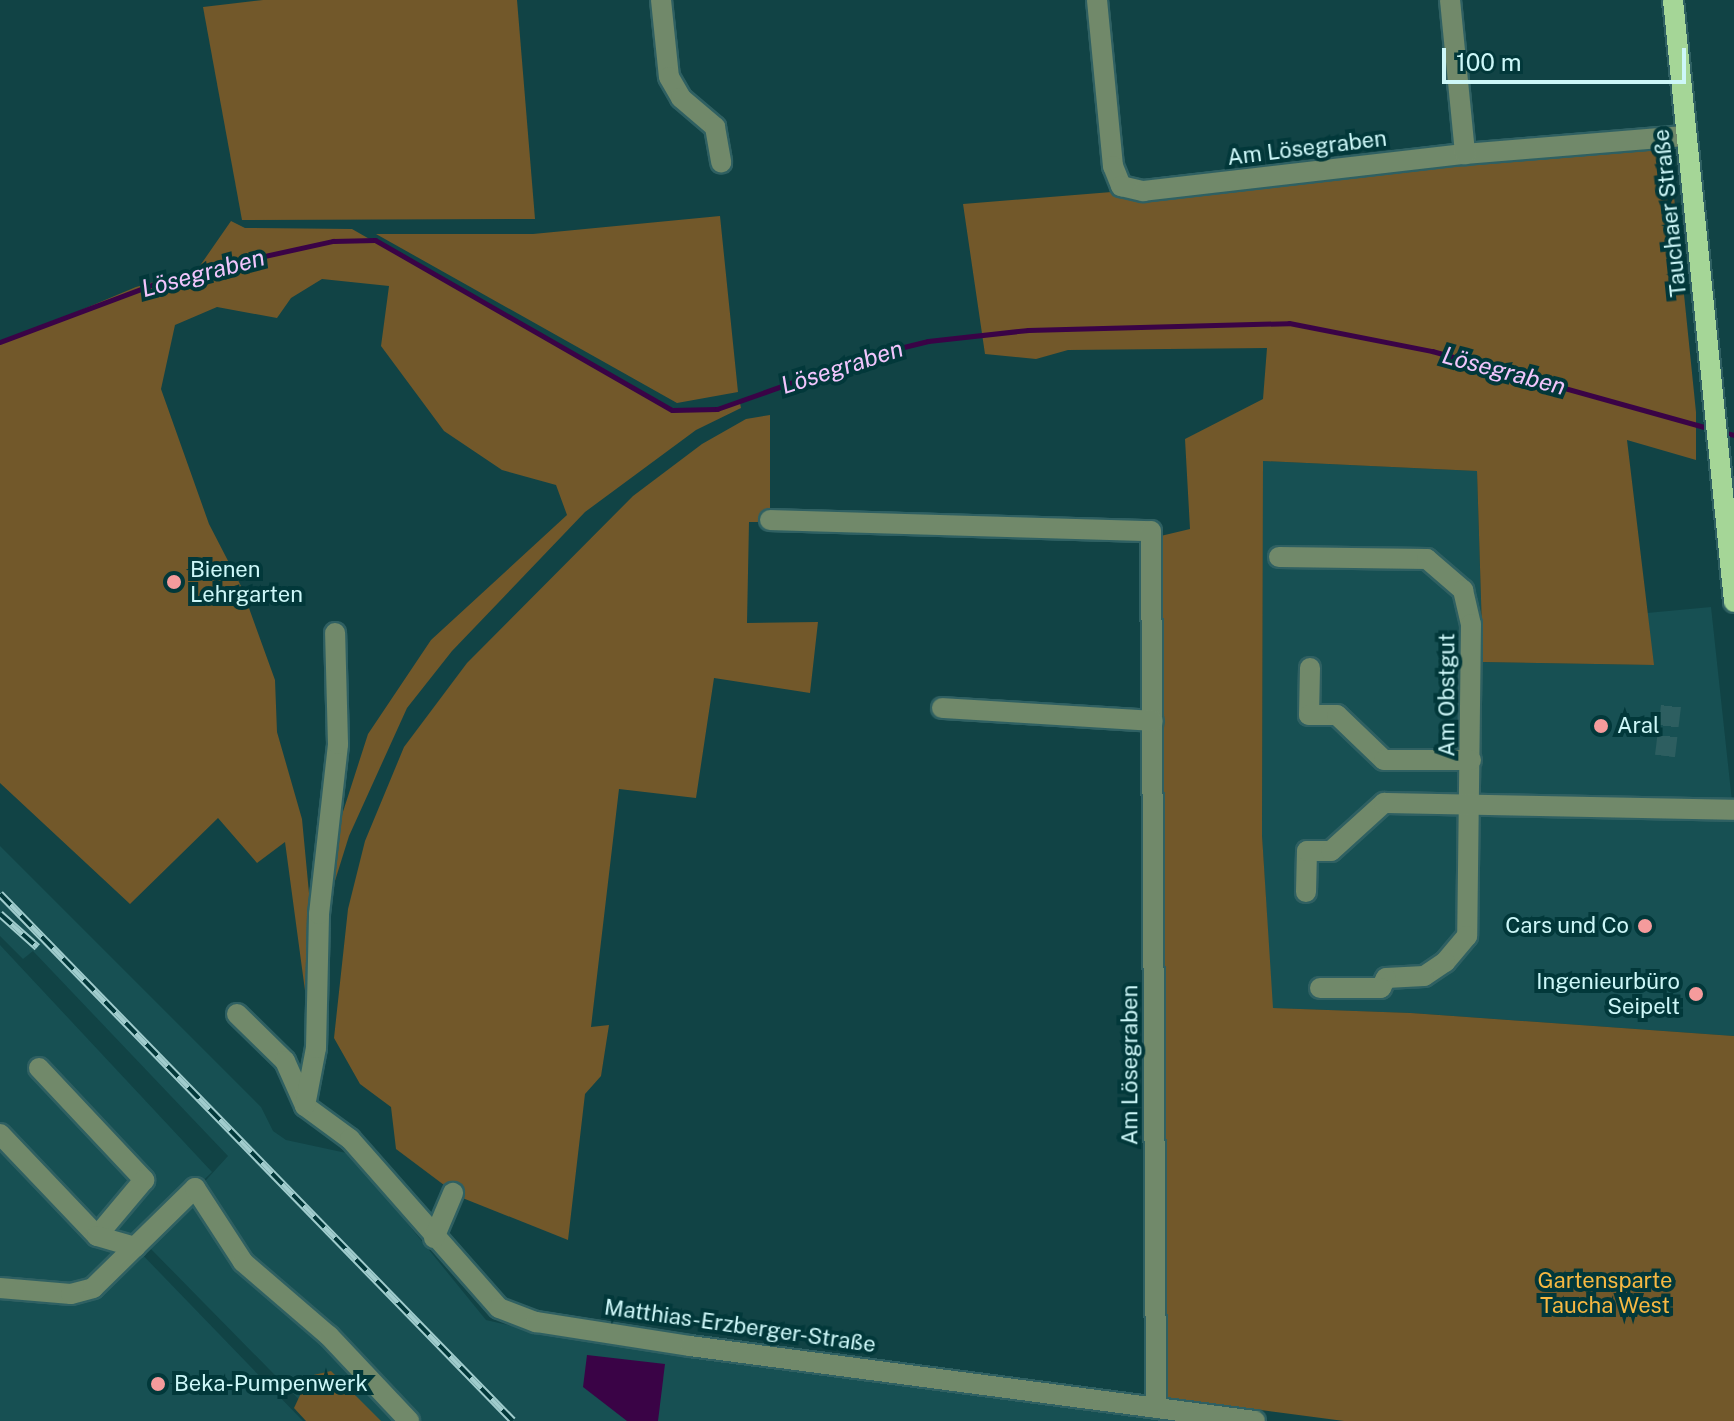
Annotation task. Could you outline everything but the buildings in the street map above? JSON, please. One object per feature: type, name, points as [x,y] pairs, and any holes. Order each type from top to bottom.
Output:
[{"type":"main road","name":"Tauchaer Straße","points":[[1673,0],[1734,602]]},
{"type":"street","points":[[661,0],[669,77],[681,98],[715,127],[721,162]]},
{"type":"street","name":"Am Lösegraben","points":[[1097,0],[1113,166],[1121,186],[1143,191],[1465,154],[1686,136]]},
{"type":"street","points":[[1450,0],[1465,154]]},
{"type":"street","name":"Am Lösegraben","points":[[770,520],[814,528],[1151,531],[1156,1408]]},
{"type":"street","name":"Am Obstgut","points":[[1279,557],[1427,559],[1463,590],[1471,624],[1467,936],[1445,962],[1424,976],[1386,978],[1381,988],[1320,988]]},
{"type":"street","points":[[305,1106],[316,1048],[319,914],[338,744],[335,633]]},
{"type":"street","points":[[1310,668],[1309,715],[1337,715],[1384,760],[1471,760]]},
{"type":"street","points":[[942,708],[1153,721]]},
{"type":"street","points":[[1306,892],[1307,851],[1331,851],[1384,803],[1734,810]]},
{"type":"street","points":[[237,1014],[285,1061],[305,1106]]},
{"type":"street","points":[[39,1068],[144,1180],[97,1236]]},
{"type":"street","name":"Matthias-Erzberger-Straße","points":[[305,1106],[350,1139],[434,1238],[499,1308],[536,1322],[1242,1420]]},
{"type":"street","points":[[0,1134],[97,1236],[135,1247]]},
{"type":"street","points":[[0,1288],[82,1293],[195,1188],[243,1262],[329,1336],[409,1421]]},
{"type":"street","points":[[434,1238],[453,1193]]},
{"type":"shaded area","points":[[1263,461],[1477,471],[1483,662],[1653,665],[1647,613],[1711,607],[1734,820],[1734,1036],[1411,1013],[1272,1008],[1262,835]]},
{"type":"shaded area","points":[[0,846],[261,1107],[273,1131],[286,1140],[351,1154],[486,1320],[534,1331],[1187,1421],[320,1421],[147,1245],[228,1156],[33,951],[23,959],[0,936]]},
{"type":"shaded area","points":[[0,945],[212,1172],[135,1247],[303,1421],[0,1421]]},
{"type":"shaded area","points":[[587,1355],[665,1364],[658,1421],[627,1421],[583,1387]]},
{"type":"green space","points":[[263,0],[517,0],[535,219],[242,220],[203,7]]},
{"type":"green space","name":"Gartensparte Taucha West","points":[[1669,147],[1696,412],[1696,460],[1627,440],[1654,665],[1483,662],[1477,471],[1263,461],[1262,835],[1273,1008],[1411,1013],[1734,1036],[1734,1421],[1344,1421],[1156,1396],[1148,539],[1190,529],[1185,439],[1263,399],[1267,348],[1068,350],[1036,359],[985,354],[963,204]]},
{"type":"green space","points":[[720,216],[738,392],[677,403],[376,234],[533,234]]},
{"type":"green space","points":[[231,221],[245,228],[352,229],[672,412],[718,410],[740,403],[741,408],[696,430],[585,512],[452,651],[407,708],[349,836],[329,900],[317,1018],[306,998],[285,842],[257,863],[218,818],[130,904],[0,783],[0,344],[136,287],[197,270]],"holes":[[[322,279],[389,286],[381,346],[444,431],[502,470],[556,485],[567,515],[431,640],[368,734],[331,849],[325,894],[309,893],[302,819],[277,732],[275,680],[241,586],[209,524],[161,389],[175,325],[217,307],[277,318],[291,298]]]},
{"type":"green space","points":[[770,415],[770,522],[749,522],[747,623],[818,622],[810,693],[714,678],[696,798],[619,789],[591,1027],[609,1025],[601,1076],[585,1094],[568,1240],[460,1197],[396,1149],[391,1107],[360,1084],[334,1038],[348,909],[365,841],[404,747],[467,663],[633,496],[702,444],[746,419]]},
{"type":"green space","points":[[331,1371],[381,1421],[306,1421],[294,1408],[309,1376]]},
{"type":"waterway","name":"Lösegraben","points":[[0,342],[178,275],[333,241],[375,240],[672,410],[717,409],[867,356],[928,341],[1028,330],[1289,323],[1432,351],[1711,429]]},
{"type":"waterway","name":"Lösegraben","points":[[1721,432],[1734,435]]},
{"type":"tunnel","points":[[1665,756],[1672,697]]},
{"type":"railway","points":[[0,894],[513,1421]]},
{"type":"railway","points":[[0,914],[37,947]]},
{"type":"place","name":"Bienen Lehrgarten","points":[[174,582]]},
{"type":"place","name":"Aral","points":[[1601,726]]},
{"type":"place","name":"Cars und Co","points":[[1645,926]]},
{"type":"place","name":"Ingenieurbüro Seipelt","points":[[1696,994]]},
{"type":"place","name":"Beka-Pumpenwerk","points":[[158,1384]]}]
